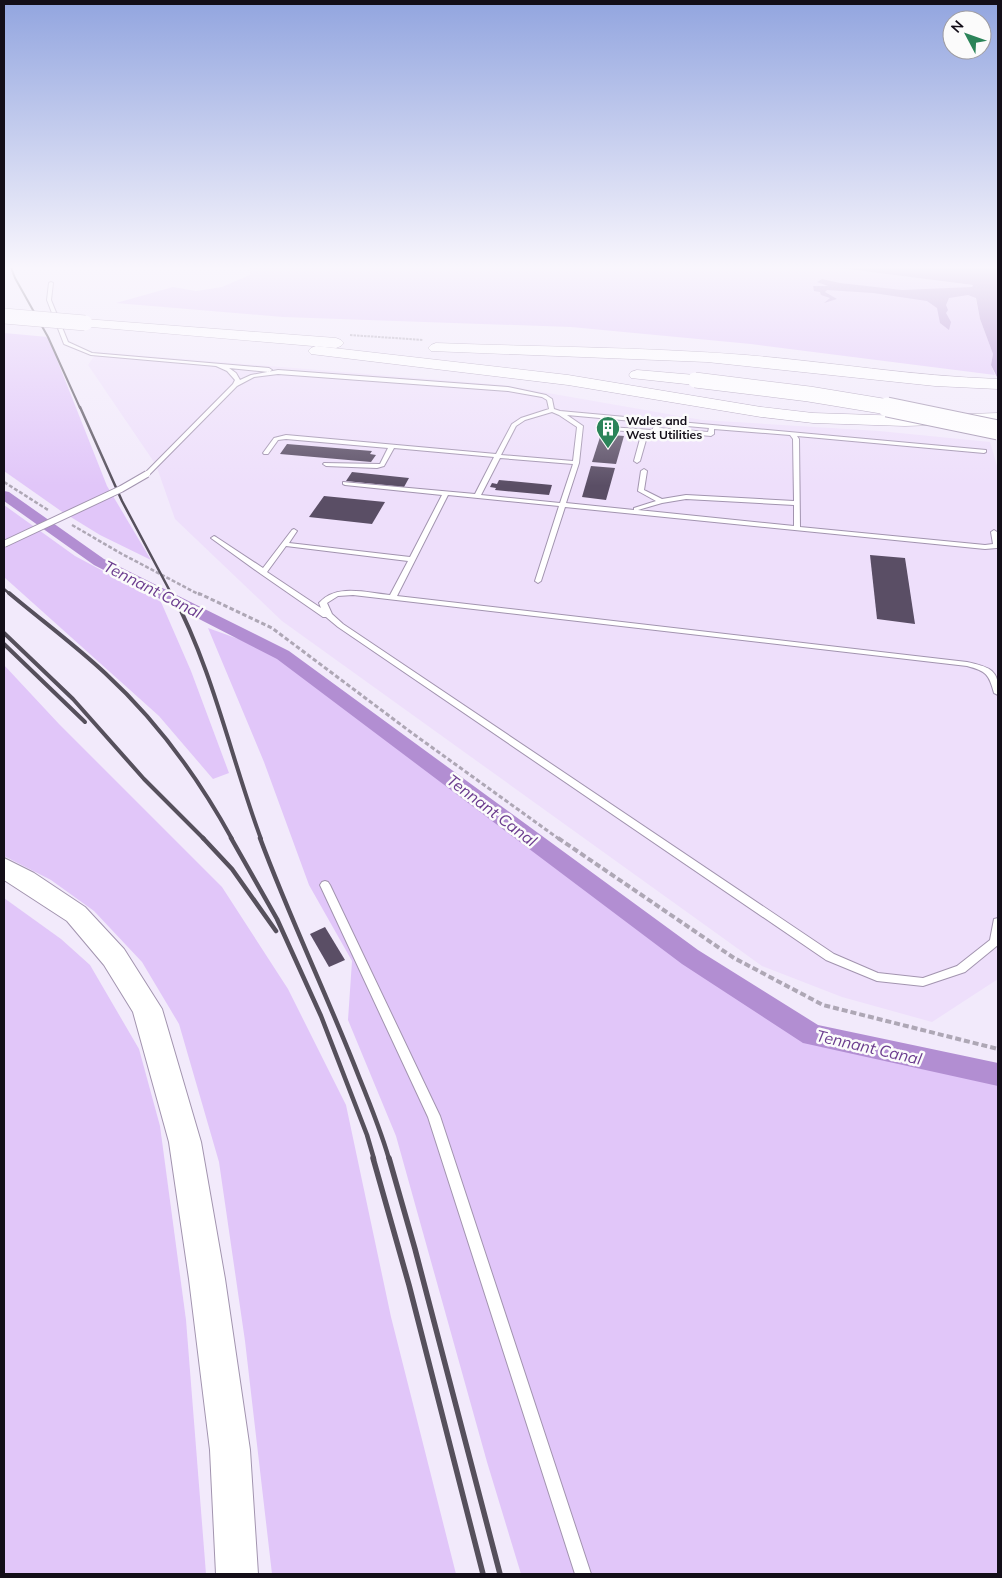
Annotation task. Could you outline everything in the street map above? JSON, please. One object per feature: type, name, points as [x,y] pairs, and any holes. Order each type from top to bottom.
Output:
[{"type":"highway","points":[[197,339],[568,380],[761,412],[813,418],[905,421],[998,418]]},
{"type":"highway","points":[[261,339],[420,348],[717,358],[788,364],[923,380],[992,384]]},
{"type":"highway","points":[[342,344],[826,389],[920,406],[998,423]]},
{"type":"highway","points":[[316,351],[697,377],[879,405],[998,430]]},
{"type":"main road","points":[[4,868],[76,914],[114,957],[147,1009],[185,1142],[206,1269],[230,1450],[237,1574]]},
{"type":"lane","points":[[64,339],[66,343],[91,354],[508,389],[544,396],[549,399],[552,410]]},
{"type":"lane","points":[[4,544],[121,489],[147,474],[235,385],[238,380],[235,374],[217,365]]},
{"type":"lane","points":[[235,385],[253,376],[265,373],[297,372]]},
{"type":"lane","points":[[477,496],[514,425],[518,421],[552,410],[580,426],[576,463],[538,581]]},
{"type":"lane","points":[[559,413],[984,451]]},
{"type":"lane","points":[[637,461],[643,439],[655,430],[656,421]]},
{"type":"lane","points":[[612,428],[712,434],[712,426]]},
{"type":"lane","points":[[788,433],[794,435],[796,439],[797,528]]},
{"type":"lane","points":[[266,453],[276,439],[286,437],[576,463]]},
{"type":"lane","points":[[326,464],[382,465],[392,446]]},
{"type":"lane","points":[[644,471],[641,492],[662,501]]},
{"type":"lane","points":[[344,484],[563,504],[993,548],[997,546],[994,532]]},
{"type":"lane","points":[[393,597],[446,493]]},
{"type":"lane","points":[[632,511],[662,501],[704,496],[796,503]]},
{"type":"lane","points":[[263,573],[294,531]]},
{"type":"lane","points":[[214,538],[830,957],[877,977],[923,982],[961,969],[995,942],[998,922]]},
{"type":"lane","points":[[284,544],[412,559]]},
{"type":"lane","points":[[336,622],[323,608],[323,603],[328,597],[340,593],[393,597],[967,664],[987,669],[993,673],[998,692]]},
{"type":"lane","points":[[326,885],[434,1116],[583,1574]]},
{"type":"path","points":[[4,482],[55,515]]},
{"type":"path","points":[[70,524],[122,554],[203,596],[272,628],[419,739],[569,846],[734,958],[790,990],[823,1005],[998,1049]]},
{"type":"shaded area","points":[[4,339],[49,339],[107,486],[151,560],[100,535],[61,511],[4,471]]},
{"type":"shaded area","points":[[694,339],[987,339],[993,354],[991,365],[995,375]]},
{"type":"shaded area","points":[[987,339],[998,339],[998,379],[991,365],[993,354]]},
{"type":"shaded area","points":[[97,352],[502,385],[702,420],[879,431],[990,442],[998,469],[998,979],[932,1022],[842,997],[762,966],[282,621],[175,519],[156,465],[88,365]]},
{"type":"shaded area","points":[[4,505],[75,556],[161,602],[191,671],[229,773],[213,779],[159,716],[4,577]]},
{"type":"shaded area","points":[[208,628],[283,655],[690,957],[812,1035],[998,1075],[998,1574],[521,1574],[487,1462],[396,1136],[348,1020],[352,961],[309,885],[264,762]]},
{"type":"shaded area","points":[[4,665],[59,724],[222,887],[288,989],[346,1105],[391,1317],[456,1574],[272,1574],[245,1341],[219,1162],[179,1024],[142,962],[94,911],[51,880],[4,856]]},
{"type":"shaded area","points":[[4,898],[61,939],[90,965],[139,1049],[160,1126],[186,1320],[206,1574],[4,1574]]},
{"type":"building","name":"Wales and West Utilities","points":[[601,434],[624,436],[616,464],[592,462]]},
{"type":"building","points":[[287,444],[372,451],[370,454],[376,455],[371,462],[280,454]]},
{"type":"building","points":[[591,466],[615,468],[606,500],[582,497]]},
{"type":"building","points":[[352,472],[409,478],[404,487],[346,481]]},
{"type":"building","points":[[499,480],[552,485],[549,495],[495,490],[496,488],[490,487],[492,483],[497,484]]},
{"type":"building","points":[[324,496],[385,502],[372,524],[309,517]]},
{"type":"building","points":[[870,555],[905,558],[915,624],[877,619]]},
{"type":"building","points":[[325,927],[345,960],[329,967],[310,934]]},
{"type":"waterway","name":"Tennant Canal","points":[[4,495],[99,562],[283,655],[690,957],[812,1035],[998,1075]]},
{"type":"railway","points":[[49,339],[80,408]]},
{"type":"railway","points":[[80,407],[122,501],[172,595]]},
{"type":"railway","points":[[4,589],[11,595]]},
{"type":"railway","points":[[9,593],[94,663],[142,711],[191,773],[232,839]]},
{"type":"railway","points":[[172,593],[186,622],[210,683],[261,839]]},
{"type":"railway","points":[[4,633],[73,699],[144,779],[203,838]]},
{"type":"railway","points":[[4,644],[85,722]]},
{"type":"railway","points":[[203,838],[232,869],[276,931]]},
{"type":"railway","points":[[231,838],[277,919],[321,1016],[367,1135],[374,1159]]},
{"type":"railway","points":[[260,838],[347,1047],[389,1159]]},
{"type":"railway","points":[[373,1158],[409,1285],[483,1574]]},
{"type":"railway","points":[[389,1158],[415,1249],[500,1574]]},
{"type":"place","name":"Wales and West Utilities","points":[[608,449]]}]
